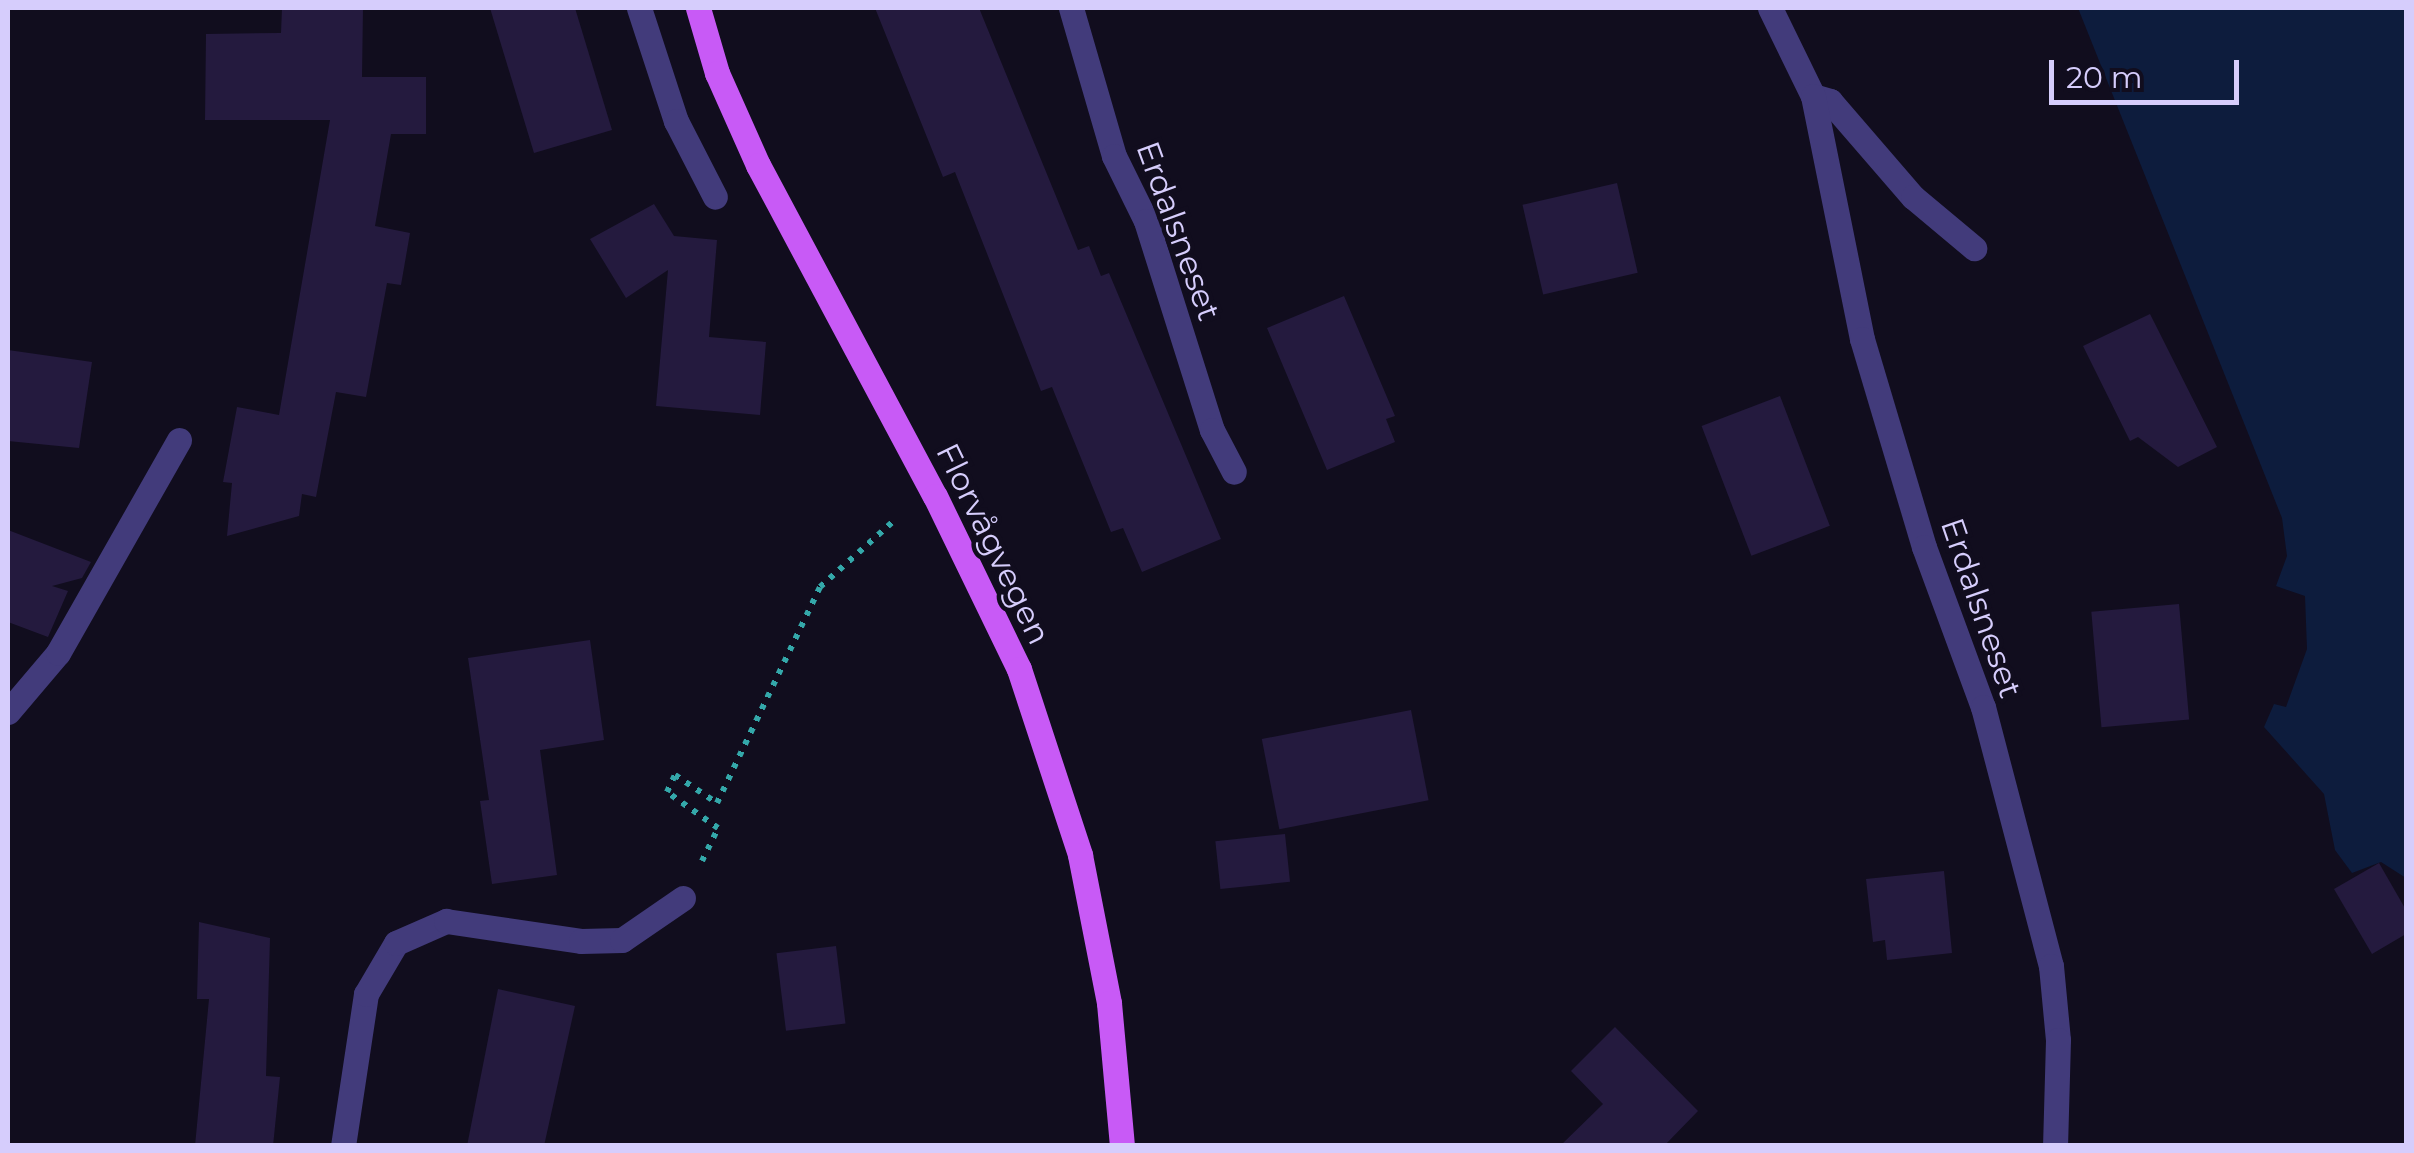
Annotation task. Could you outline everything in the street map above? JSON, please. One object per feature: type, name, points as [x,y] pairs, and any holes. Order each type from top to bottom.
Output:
[{"type":"main road","name":"Florvågvegen","points":[[698,8],[717,73],[758,165],[995,612],[1025,684],[1080,855],[1109,1003],[1122,1146]]},
{"type":"street","points":[[639,8],[676,122],[716,198]]},
{"type":"street","name":"Erdalsneset","points":[[1072,8],[1114,156],[1146,221],[1212,430],[1234,472]]},
{"type":"street","name":"Erdalsneset","points":[[1770,8],[1813,96],[1862,340],[1924,547],[1983,707],[2050,966],[2058,1040],[2054,1146]]},
{"type":"street","name":"Erdalsneset","points":[[1813,96],[1830,101],[1913,197],[1974,248]]},
{"type":"street","points":[[8,712],[58,653],[179,440]]},
{"type":"street","points":[[343,1146],[366,994],[396,944],[446,921],[581,940],[622,940],[683,898]]},
{"type":"path","points":[[683,898],[718,828],[667,792],[675,774],[716,802],[820,587],[898,518]]},
{"type":"water","points":[[2078,8],[2406,8],[2406,878],[2381,862],[2352,873],[2335,850],[2324,794],[2264,727],[2274,704],[2286,707],[2307,649],[2305,596],[2276,586],[2287,556],[2282,518]]},
{"type":"building","points":[[282,8],[363,8],[362,77],[426,77],[426,134],[391,134],[375,226],[410,233],[401,285],[387,283],[366,397],[336,392],[316,497],[302,494],[299,516],[227,536],[232,483],[223,482],[237,407],[279,415],[330,120],[205,120],[206,34],[281,33]]},
{"type":"building","points":[[490,8],[575,8],[612,130],[534,153]]},
{"type":"building","points":[[875,8],[979,8],[1078,250],[1089,246],[1101,276],[1109,273],[1221,539],[1142,572],[1123,528],[1111,532],[1052,387],[1041,391],[955,172],[943,177]]},
{"type":"building","points":[[1617,183],[1638,273],[1543,294],[1522,205]]},
{"type":"building","points":[[654,204],[674,236],[717,240],[709,337],[766,342],[760,415],[656,406],[668,270],[626,298],[590,239]]},
{"type":"building","points":[[1344,296],[1395,416],[1386,419],[1395,442],[1327,470],[1267,328]]},
{"type":"building","points":[[2150,314],[2217,447],[2178,467],[2138,437],[2130,441],[2083,346]]},
{"type":"building","points":[[8,350],[92,362],[79,448],[8,441]]},
{"type":"building","points":[[1780,396],[1830,526],[1751,556],[1702,426]]},
{"type":"building","points":[[8,530],[91,562],[82,578],[52,586],[68,591],[48,637],[8,622]]},
{"type":"building","points":[[2179,604],[2189,720],[2101,727],[2091,612]]},
{"type":"building","points":[[590,640],[604,740],[540,750],[557,875],[492,884],[480,801],[489,800],[468,658]]},
{"type":"building","points":[[1411,710],[1429,800],[1279,829],[1262,739]]},
{"type":"building","points":[[1285,834],[1290,882],[1220,889],[1215,841]]},
{"type":"building","points":[[2379,863],[2406,910],[2406,934],[2372,954],[2334,889]]},
{"type":"building","points":[[1944,871],[1952,953],[1887,960],[1885,940],[1873,942],[1866,879]]},
{"type":"building","points":[[199,922],[270,938],[266,1076],[280,1077],[273,1146],[195,1146],[209,999],[197,999]]},
{"type":"building","points":[[836,946],[846,1023],[786,1031],[776,953]]},
{"type":"building","points":[[498,989],[575,1006],[544,1146],[467,1146]]},
{"type":"building","points":[[1615,1027],[1698,1111],[1664,1146],[1560,1146],[1603,1104],[1571,1071]]}]
